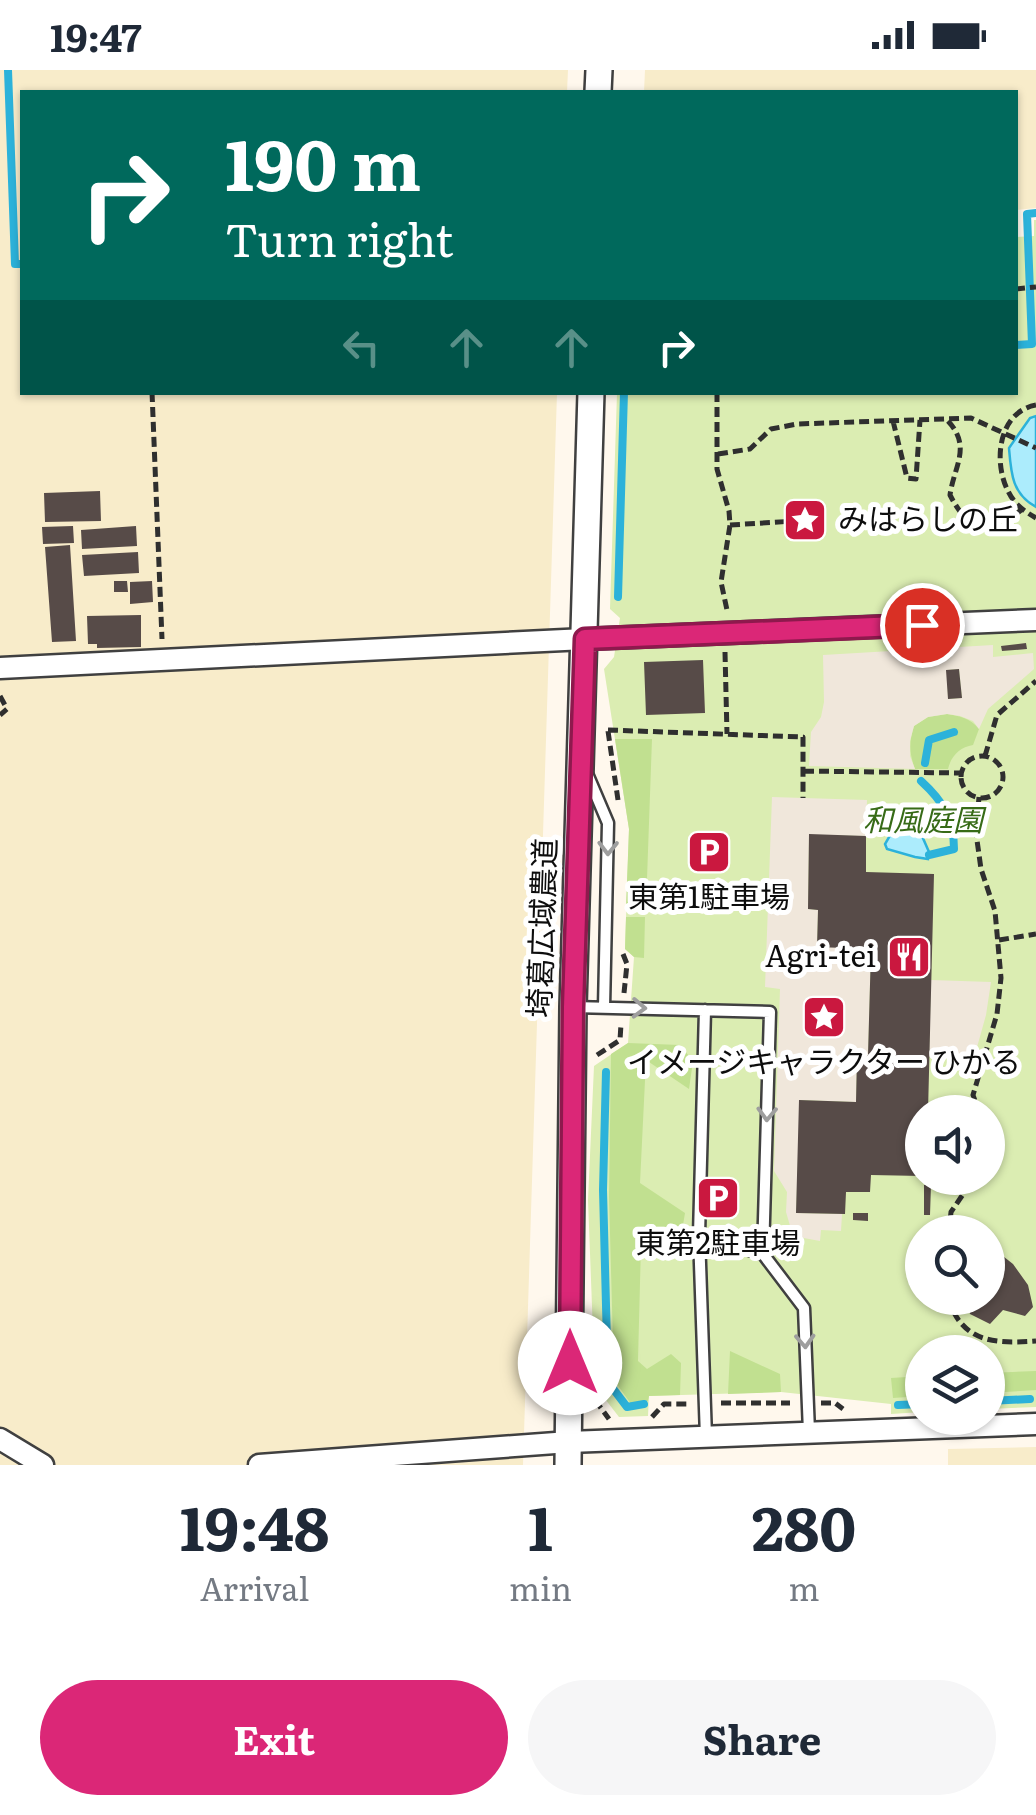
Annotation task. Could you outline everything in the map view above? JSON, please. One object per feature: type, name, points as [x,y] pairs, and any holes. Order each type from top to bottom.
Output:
[{"type":"street","name":"埼葛広域農道","points":[[569,1454],[573,1007],[591,395]]},
{"type":"street","points":[[0,668],[585,639],[728,640],[1036,620]]},
{"type":"street","points":[[259,1465],[569,1454],[706,1437],[1036,1424]]},
{"type":"street","points":[[0,1439],[43,1465]]},
{"type":"lane","points":[[580,756],[608,823],[604,1008]]},
{"type":"lane","points":[[573,1007],[770,1012],[763,1254]]},
{"type":"lane","points":[[705,1010],[699,1235],[706,1437]]},
{"type":"lane","points":[[699,1235],[763,1254],[804,1308],[809,1433]]},
{"type":"path","points":[[1019,289],[1036,288]]},
{"type":"path","points":[[152,395],[162,660]]},
{"type":"path","points":[[717,395],[717,469],[730,525],[721,582],[728,640],[727,734]]},
{"type":"path","points":[[1036,406],[1015,417],[1004,431],[1000,462],[1008,494],[1021,510],[1036,518]]},
{"type":"path","points":[[718,454],[750,449],[771,429],[797,424],[972,418],[1036,448]]},
{"type":"path","points":[[946,419],[960,441],[962,454],[950,495],[966,521],[993,528],[1021,510]]},
{"type":"path","points":[[893,421],[907,478],[916,479],[920,420]]},
{"type":"path","points":[[730,525],[796,522]]},
{"type":"path","points":[[985,756],[997,715],[1036,681]]},
{"type":"path","points":[[0,696],[7,709],[0,715]]},
{"type":"path","points":[[608,730],[803,737],[803,798]]},
{"type":"path","points":[[985,756],[998,764],[1002,780],[994,794],[979,797],[965,789],[961,773],[969,760],[985,756]]},
{"type":"path","points":[[803,772],[961,773]]},
{"type":"path","points":[[972,1095],[997,1014],[1001,978],[995,911],[981,868],[976,833],[979,797]]},
{"type":"path","points":[[998,940],[1036,934]]},
{"type":"path","points":[[956,1315],[976,1337],[995,1342],[1036,1341]]},
{"type":"shaded area","points":[[0,70],[568,70],[567,90],[20,90],[20,395],[557,395],[523,1465],[0,1465]]},
{"type":"shaded area","points":[[645,70],[1036,70],[1036,208],[1018,210],[1018,90],[644,90]]},
{"type":"shaded area","points":[[993,645],[993,657],[1033,653],[1034,669],[988,709],[979,729],[973,721],[947,714],[928,717],[914,726],[910,756],[915,769],[809,766],[811,732],[821,717],[824,702],[823,655]],"holes":[[[959,669],[962,698],[948,699],[947,670]]]},
{"type":"shaded area","points":[[772,797],[867,800],[866,836],[809,835],[808,909],[818,910],[817,946],[871,949],[868,1055],[857,1056],[856,1102],[800,1100],[796,1213],[842,1214],[841,1231],[821,1230],[820,1241],[793,1236],[786,1212],[787,1192],[774,1171],[780,989],[765,987]],"holes":[[[829,1000],[840,1010],[839,1024],[828,1032],[820,1032],[809,1022],[810,1008]]]},
{"type":"shaded area","points":[[931,980],[991,982],[974,1058],[929,1057]]},
{"type":"shaded area","points":[[1036,1447],[1036,1465],[948,1465],[948,1449]]},
{"type":"green space","name":"和風庭園","points":[[1036,220],[1036,1407],[1005,1408],[1005,1335],[905,1335],[905,1413],[891,1414],[891,1404],[781,1392],[649,1396],[648,1416],[619,1417],[595,1386],[588,1200],[594,1066],[628,1043],[634,957],[625,949],[629,829],[604,669],[614,657],[620,618],[610,609],[617,395],[1018,395],[1018,237],[1034,236]]},
{"type":"green space","points":[[947,714],[964,718],[979,729],[973,745],[957,753],[948,769],[915,769],[910,748],[914,726],[928,717]]},
{"type":"green space","points":[[615,739],[652,739],[646,907],[626,907],[629,829]]},
{"type":"green space","points":[[626,917],[645,917],[644,958],[634,957],[625,949]]},
{"type":"green space","points":[[628,1043],[680,1045],[693,1061],[689,1089],[646,1060],[640,1183],[685,1213],[683,1225],[641,1244],[638,1361],[647,1369],[671,1354],[681,1363],[680,1395],[649,1396],[648,1401],[631,1404],[614,1380],[609,1197],[611,1054]]},
{"type":"green space","points":[[730,1351],[780,1374],[781,1392],[728,1394]]},
{"type":"green space","points":[[1036,1371],[1036,1390],[1005,1392],[1005,1372]]},
{"type":"green space","points":[[905,1377],[905,1397],[893,1398],[891,1378]]},
{"type":"water","points":[[1036,416],[1036,507],[1017,489],[1009,448],[1030,418]]},
{"type":"water","points":[[903,807],[913,810],[908,827],[922,836],[928,859],[887,849],[893,820]]},
{"type":"building","points":[[100,491],[101,521],[45,522],[44,493]]},
{"type":"building","points":[[73,526],[74,543],[43,544],[42,527]]},
{"type":"building","points":[[136,526],[137,546],[82,549],[81,530]]},
{"type":"building","points":[[70,545],[76,641],[52,642],[45,547]]},
{"type":"building","points":[[138,552],[139,573],[84,576],[82,555]]},
{"type":"building","points":[[114,581],[127,581],[128,592],[114,592]]},
{"type":"building","points":[[152,581],[153,602],[130,604],[130,582]]},
{"type":"building","points":[[141,615],[141,647],[97,648],[97,644],[88,644],[87,616]]},
{"type":"building","points":[[1026,643],[1027,649],[1002,651],[1001,646]]},
{"type":"building","points":[[703,660],[705,713],[646,715],[644,662]]},
{"type":"building","points":[[959,669],[962,698],[948,699],[946,670]]},
{"type":"building","points":[[809,834],[866,836],[866,872],[934,874],[928,1095],[905,1095],[905,1176],[871,1175],[870,1192],[846,1192],[845,1214],[796,1213],[799,1100],[856,1102],[857,1055],[868,1055],[871,949],[817,947],[818,910],[808,909]]},
{"type":"building","points":[[924,1195],[931,1195],[930,1215],[924,1215]]},
{"type":"building","points":[[853,1213],[868,1213],[868,1221],[853,1220]]},
{"type":"building","points":[[1005,1258],[1028,1285],[1033,1307],[1025,1316],[1005,1311]]},
{"type":"building","points":[[972,1315],[998,1315],[990,1324]]},
{"type":"waterway","points":[[8,70],[15,264],[20,264]]},
{"type":"waterway","points":[[1018,345],[1032,344],[1027,214],[1036,213]]},
{"type":"waterway","points":[[618,597],[624,395]]},
{"type":"waterway","points":[[925,763],[929,740],[954,732]]},
{"type":"waterway","points":[[921,781],[946,811],[953,838],[954,849],[929,855]]},
{"type":"waterway","points":[[606,1072],[603,1190],[608,1382],[627,1407],[644,1404]]},
{"type":"waterway","points":[[1005,1400],[1030,1399]]},
{"type":"waterway","points":[[898,1405],[905,1405]]},
{"type":"place","name":"みはらしの丘","points":[[805,520]]},
{"type":"place","name":"東第1駐車場","points":[[709,852]]},
{"type":"place","name":"Agri-tei","points":[[909,957]]},
{"type":"place","name":"イメージキャラクター ひかる","points":[[824,1017]]},
{"type":"place","name":"東第2駐車場","points":[[718,1198]]},
{"type":"route","points":[[570,1363],[573,1007],[585,639],[922,625]]}]
